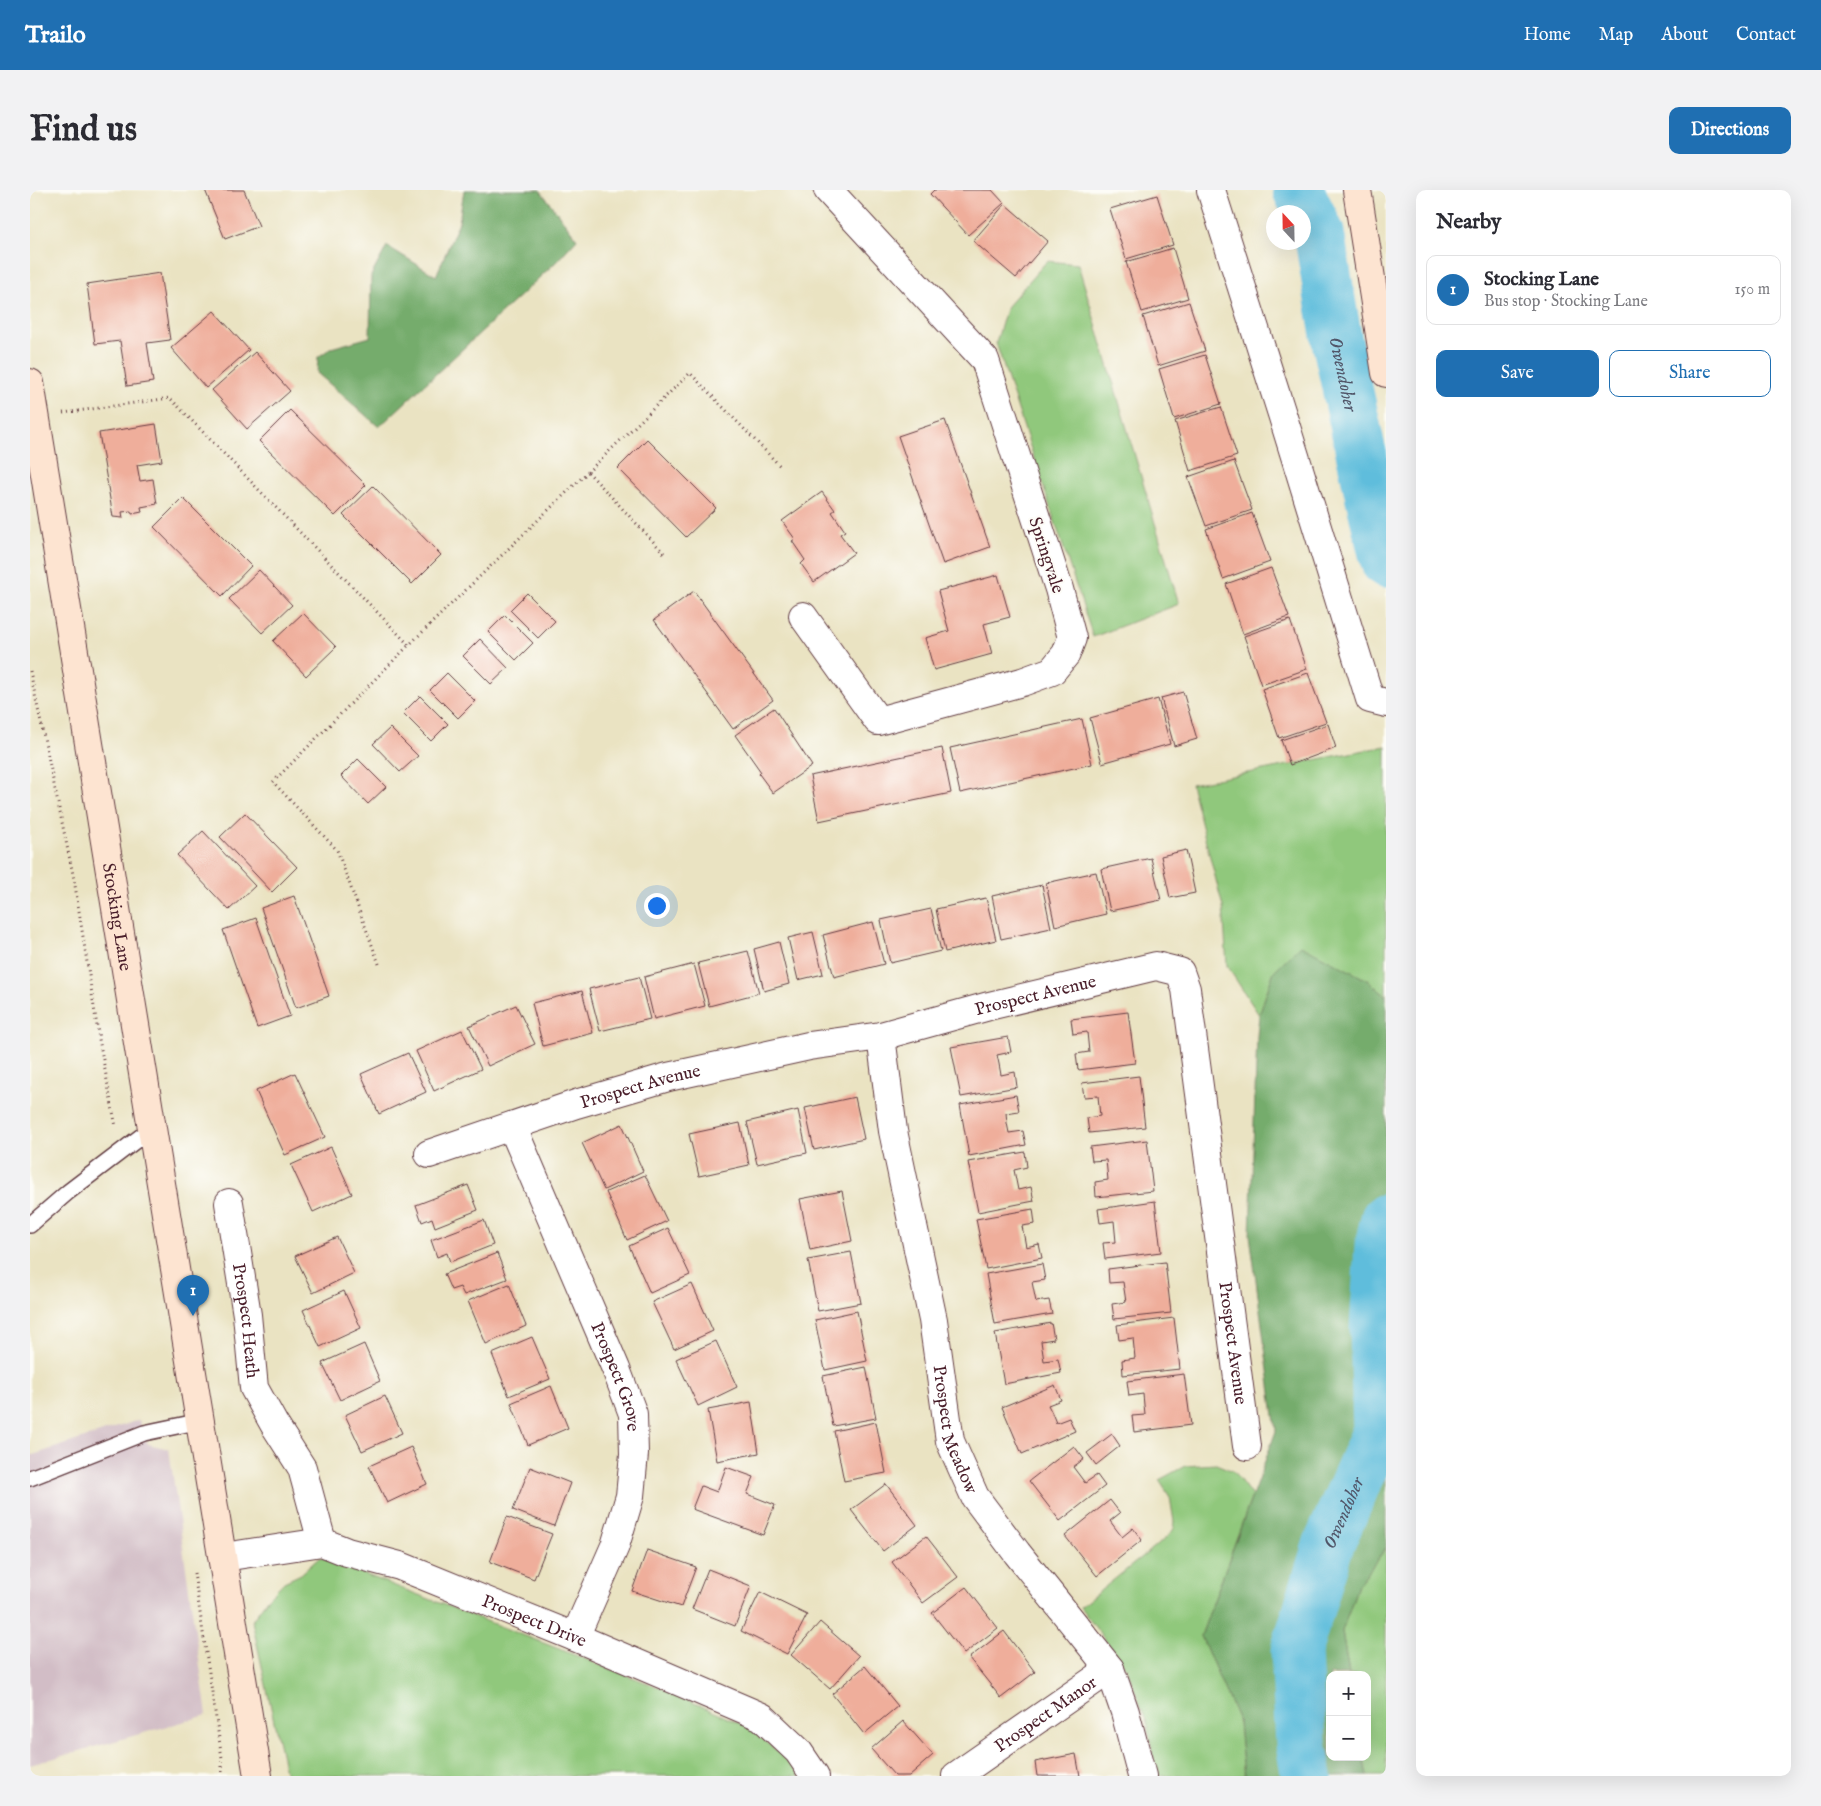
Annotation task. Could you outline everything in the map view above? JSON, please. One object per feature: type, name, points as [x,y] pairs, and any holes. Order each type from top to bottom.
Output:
[{"type":"main road","points":[[1357,190],[1386,373]]},
{"type":"main road","name":"Stocking Lane","points":[[30,383],[207,1468],[224,1557],[258,1776]]},
{"type":"street","name":"Springvale","points":[[803,616],[878,721],[1022,682],[1052,671],[1066,654],[1072,638],[1059,589],[984,360],[828,190]]},
{"type":"street","points":[[1211,190],[1370,699],[1386,703]]},
{"type":"street","name":"Prospect Avenue","points":[[430,1154],[576,1104],[668,1077],[809,1046],[881,1036],[990,1006],[1156,966],[1180,972],[1186,989],[1247,1446]]},
{"type":"street","name":"Prospect Meadow","points":[[881,1036],[893,1131],[932,1320],[950,1441],[975,1497],[1017,1554],[1110,1669],[1125,1712],[1142,1776]]},
{"type":"street","name":"Prospect Grove","points":[[512,1126],[616,1369],[633,1414],[634,1454],[630,1496],[615,1546],[575,1637]]},
{"type":"street","name":"Prospect Heath","points":[[229,1203],[247,1315],[254,1388],[302,1468],[322,1542]]},
{"type":"street","points":[[224,1557],[322,1542]]},
{"type":"street","name":"Prospect Drive","points":[[322,1542],[347,1552],[400,1566],[575,1637],[762,1717],[798,1751],[816,1776]]},
{"type":"street","name":"Prospect Manor","points":[[956,1776],[1110,1669]]},
{"type":"lane","points":[[30,1225],[152,1128]]},
{"type":"lane","points":[[30,1478],[144,1433],[200,1421]]},
{"type":"path","points":[[379,964],[337,850],[273,782],[409,645],[690,374],[780,466]]},
{"type":"path","points":[[36,416],[170,398],[409,645]]},
{"type":"path","points":[[588,472],[664,553]]},
{"type":"path","points":[[30,671],[74,879],[99,1038],[121,1151]]},
{"type":"shaded area","points":[[139,1420],[148,1444],[169,1449],[207,1715],[30,1765],[30,1456]]},
{"type":"green space","points":[[464,190],[540,190],[577,239],[555,263],[379,427],[317,373],[318,357],[331,348],[370,337],[371,276],[387,246],[436,276],[459,222]]},
{"type":"green space","points":[[1047,261],[1078,264],[1179,604],[1093,637],[996,343],[1007,306]]},
{"type":"green space","points":[[1386,746],[1386,996],[1367,980],[1301,946],[1274,971],[1259,1015],[1227,966],[1223,907],[1191,784]]},
{"type":"green space","points":[[1301,945],[1367,980],[1386,996],[1386,1548],[1358,1585],[1342,1631],[1348,1671],[1326,1671],[1326,1761],[1364,1761],[1367,1776],[1244,1776],[1239,1723],[1201,1636],[1276,1431],[1250,1235],[1257,1036],[1259,1015],[1274,971]]},
{"type":"green space","points":[[1216,1464],[1233,1471],[1252,1496],[1201,1636],[1239,1723],[1244,1776],[1156,1776],[1148,1726],[1127,1669],[1080,1607],[1167,1537],[1175,1528],[1170,1497],[1159,1480],[1185,1466]]},
{"type":"green space","points":[[1386,1548],[1386,1776],[1367,1776],[1364,1761],[1371,1761],[1371,1671],[1348,1671],[1342,1631],[1358,1585]]},
{"type":"green space","points":[[320,1557],[663,1689],[748,1727],[792,1763],[800,1776],[286,1776],[252,1621],[267,1599],[284,1582],[301,1574]]},
{"type":"building","points":[[205,190],[244,190],[259,226],[225,239]]},
{"type":"building","points":[[934,190],[992,190],[1004,203],[968,235],[930,194]]},
{"type":"building","points":[[1157,195],[1173,245],[1126,259],[1110,209]]},
{"type":"building","points":[[1005,204],[1048,241],[1016,278],[973,241]]},
{"type":"building","points":[[1173,248],[1188,298],[1142,312],[1126,262]]},
{"type":"building","points":[[160,273],[170,340],[147,343],[153,382],[127,386],[120,341],[95,344],[87,284]]},
{"type":"building","points":[[1189,302],[1205,351],[1158,366],[1143,316]]},
{"type":"building","points":[[214,311],[249,350],[206,388],[171,348]]},
{"type":"building","points":[[255,352],[290,391],[247,429],[212,390]]},
{"type":"building","points":[[1205,355],[1221,404],[1174,419],[1159,369]]},
{"type":"building","points":[[1221,407],[1237,456],[1190,471],[1175,421]]},
{"type":"building","points":[[290,410],[366,485],[335,516],[259,441]]},
{"type":"building","points":[[945,420],[990,547],[943,564],[898,436]]},
{"type":"building","points":[[156,424],[162,461],[137,465],[140,481],[153,479],[157,504],[141,507],[142,512],[132,514],[131,511],[122,512],[123,518],[113,517],[99,433]]},
{"type":"building","points":[[647,439],[716,508],[686,537],[618,468]]},
{"type":"building","points":[[1234,461],[1252,510],[1206,526],[1188,477]]},
{"type":"building","points":[[373,486],[441,555],[412,584],[343,515]]},
{"type":"building","points":[[822,492],[835,510],[832,512],[845,531],[840,534],[854,553],[814,582],[801,564],[805,560],[792,541],[795,539],[782,521]]},
{"type":"building","points":[[183,498],[251,566],[222,596],[154,527]]},
{"type":"building","points":[[1252,513],[1270,562],[1223,579],[1206,529]]},
{"type":"building","points":[[1271,568],[1289,617],[1243,634],[1226,584]]},
{"type":"building","points":[[259,570],[292,605],[262,633],[229,599]]},
{"type":"building","points":[[998,575],[1010,617],[984,624],[992,654],[934,670],[925,638],[949,631],[938,591]]},
{"type":"building","points":[[694,591],[773,700],[733,729],[654,620]]},
{"type":"building","points":[[527,593],[555,621],[538,638],[510,610]]},
{"type":"building","points":[[303,613],[336,647],[306,676],[273,641]]},
{"type":"building","points":[[505,615],[533,643],[516,660],[488,632]]},
{"type":"building","points":[[1290,620],[1307,669],[1261,685],[1244,636]]},
{"type":"building","points":[[480,639],[508,668],[491,684],[463,656]]},
{"type":"building","points":[[447,673],[475,701],[458,718],[430,690]]},
{"type":"building","points":[[1308,673],[1326,722],[1279,738],[1262,689]]},
{"type":"building","points":[[1183,692],[1197,739],[1174,746],[1161,698]]},
{"type":"building","points":[[420,696],[448,724],[431,741],[403,713]]},
{"type":"building","points":[[1158,699],[1170,744],[1102,763],[1090,718]]},
{"type":"building","points":[[774,708],[812,766],[773,793],[735,735]]},
{"type":"building","points":[[1082,719],[1092,764],[960,793],[950,748]]},
{"type":"building","points":[[1328,724],[1336,748],[1290,765],[1281,740]]},
{"type":"building","points":[[390,728],[418,756],[400,772],[373,744]]},
{"type":"building","points":[[942,748],[951,793],[819,821],[810,776]]},
{"type":"building","points":[[358,759],[386,787],[368,804],[341,776]]},
{"type":"building","points":[[245,813],[297,867],[272,892],[220,837]]},
{"type":"building","points":[[203,831],[255,886],[229,910],[177,855]]},
{"type":"building","points":[[1186,850],[1195,893],[1170,898],[1161,856]]},
{"type":"building","points":[[1151,858],[1161,900],[1110,911],[1101,869]]},
{"type":"building","points":[[1096,872],[1106,914],[1055,926],[1046,883]]},
{"type":"building","points":[[1042,885],[1051,928],[1001,939],[992,896]]},
{"type":"building","points":[[294,896],[329,996],[296,1008],[261,908]]},
{"type":"building","points":[[986,898],[996,940],[945,952],[936,909]]},
{"type":"building","points":[[931,909],[941,951],[890,963],[881,920]]},
{"type":"building","points":[[256,918],[290,1016],[257,1028],[223,930]]},
{"type":"building","points":[[873,922],[884,964],[834,977],[823,935]]},
{"type":"building","points":[[813,932],[823,974],[798,980],[788,938]]},
{"type":"building","points":[[779,942],[789,984],[764,991],[754,949]]},
{"type":"building","points":[[748,951],[759,993],[709,1006],[698,963]]},
{"type":"building","points":[[694,964],[705,1006],[654,1019],[644,977]]},
{"type":"building","points":[[639,977],[650,1019],[600,1031],[589,989]]},
{"type":"building","points":[[582,991],[593,1033],[543,1046],[532,1003]]},
{"type":"building","points":[[516,1005],[535,1044],[488,1066],[469,1026]]},
{"type":"building","points":[[1128,1012],[1135,1063],[1078,1070],[1076,1054],[1089,1052],[1087,1032],[1073,1034],[1071,1019]]},
{"type":"building","points":[[462,1030],[481,1069],[434,1091],[416,1051]]},
{"type":"building","points":[[1008,1037],[1011,1052],[997,1055],[1001,1075],[1015,1072],[1017,1087],[961,1097],[951,1047]]},
{"type":"building","points":[[408,1053],[426,1092],[379,1114],[361,1074]]},
{"type":"building","points":[[295,1073],[325,1137],[285,1155],[256,1091]]},
{"type":"building","points":[[1139,1076],[1145,1127],[1089,1133],[1087,1118],[1100,1116],[1098,1096],[1084,1097],[1082,1083]]},
{"type":"building","points":[[1016,1095],[1019,1111],[1006,1113],[1009,1133],[1023,1131],[1026,1145],[969,1156],[960,1105]]},
{"type":"building","points":[[855,1097],[864,1139],[814,1150],[805,1108]]},
{"type":"building","points":[[798,1110],[807,1153],[757,1164],[747,1122]]},
{"type":"building","points":[[740,1123],[749,1165],[699,1176],[689,1134]]},
{"type":"building","points":[[622,1124],[643,1171],[604,1190],[582,1143]]},
{"type":"building","points":[[1147,1140],[1153,1191],[1096,1197],[1095,1182],[1108,1180],[1106,1160],[1092,1161],[1090,1147]]},
{"type":"building","points":[[331,1147],[352,1194],[313,1212],[291,1165]]},
{"type":"building","points":[[1025,1152],[1027,1167],[1014,1170],[1018,1190],[1031,1187],[1034,1201],[978,1212],[968,1162]]},
{"type":"building","points":[[645,1175],[667,1221],[627,1240],[606,1192]]},
{"type":"building","points":[[468,1185],[478,1210],[435,1227],[432,1218],[422,1222],[416,1205]]},
{"type":"building","points":[[842,1191],[852,1241],[810,1250],[800,1199]]},
{"type":"building","points":[[1155,1201],[1161,1252],[1105,1259],[1103,1243],[1116,1242],[1114,1221],[1100,1223],[1098,1209]]},
{"type":"building","points":[[1033,1209],[1035,1224],[1022,1226],[1026,1247],[1039,1244],[1042,1258],[986,1269],[976,1219]]},
{"type":"building","points":[[484,1220],[493,1245],[450,1262],[447,1253],[437,1257],[431,1240]]},
{"type":"building","points":[[668,1228],[690,1275],[650,1293],[629,1246]]},
{"type":"building","points":[[337,1237],[354,1273],[313,1293],[295,1256]]},
{"type":"building","points":[[851,1252],[861,1303],[818,1311],[808,1260]]},
{"type":"building","points":[[497,1253],[507,1279],[464,1295],[460,1287],[451,1290],[444,1274]]},
{"type":"building","points":[[1165,1262],[1171,1313],[1114,1319],[1112,1304],[1126,1302],[1123,1282],[1109,1283],[1108,1269]]},
{"type":"building","points":[[1042,1264],[1045,1280],[1032,1282],[1036,1302],[1049,1300],[1052,1314],[995,1324],[986,1274]]},
{"type":"building","points":[[509,1284],[526,1326],[486,1344],[468,1301]]},
{"type":"building","points":[[692,1284],[713,1331],[674,1349],[652,1302]]},
{"type":"building","points":[[344,1291],[361,1328],[320,1347],[303,1310]]},
{"type":"building","points":[[857,1311],[867,1361],[825,1370],[815,1320]]},
{"type":"building","points":[[1174,1318],[1180,1369],[1123,1375],[1122,1360],[1135,1358],[1133,1338],[1119,1340],[1117,1325]]},
{"type":"building","points":[[1051,1323],[1054,1339],[1041,1341],[1044,1361],[1058,1359],[1061,1373],[1004,1384],[995,1333]]},
{"type":"building","points":[[532,1337],[550,1379],[509,1396],[492,1354]]},
{"type":"building","points":[[716,1341],[737,1387],[698,1406],[676,1359]]},
{"type":"building","points":[[364,1344],[380,1381],[340,1400],[322,1363]]},
{"type":"building","points":[[866,1367],[876,1418],[833,1426],[823,1376]]},
{"type":"building","points":[[1184,1374],[1191,1425],[1134,1432],[1132,1416],[1145,1415],[1143,1394],[1129,1396],[1127,1381]]},
{"type":"building","points":[[1055,1385],[1061,1400],[1048,1405],[1056,1423],[1069,1418],[1075,1431],[1022,1454],[1002,1407]]},
{"type":"building","points":[[551,1386],[568,1428],[528,1445],[511,1403]]},
{"type":"building","points":[[385,1396],[402,1433],[362,1451],[345,1415]]},
{"type":"building","points":[[751,1402],[759,1453],[717,1461],[708,1410]]},
{"type":"building","points":[[876,1422],[886,1473],[844,1481],[834,1431]]},
{"type":"building","points":[[1112,1434],[1120,1446],[1096,1465],[1087,1453]]},
{"type":"building","points":[[1074,1446],[1084,1459],[1073,1467],[1085,1483],[1097,1475],[1105,1486],[1060,1521],[1029,1481]]},
{"type":"building","points":[[411,1447],[427,1484],[387,1503],[369,1466]]},
{"type":"building","points":[[530,1467],[570,1483],[554,1526],[513,1510]]},
{"type":"building","points":[[726,1467],[754,1477],[747,1494],[775,1505],[763,1535],[692,1509],[701,1486],[717,1492]]},
{"type":"building","points":[[886,1484],[917,1525],[883,1551],[851,1510]]},
{"type":"building","points":[[1110,1500],[1120,1513],[1110,1521],[1122,1537],[1133,1528],[1142,1540],[1097,1576],[1065,1536]]},
{"type":"building","points":[[507,1517],[552,1534],[534,1579],[490,1562]]},
{"type":"building","points":[[926,1536],[958,1577],[923,1603],[892,1562]]},
{"type":"building","points":[[647,1550],[696,1567],[681,1607],[632,1591]]},
{"type":"building","points":[[708,1569],[751,1586],[735,1626],[692,1609]]},
{"type":"building","points":[[966,1587],[998,1628],[964,1654],[932,1613]]},
{"type":"building","points":[[760,1592],[807,1615],[787,1654],[741,1631]]},
{"type":"building","points":[[820,1622],[859,1656],[830,1689],[791,1655]]},
{"type":"building","points":[[1004,1631],[1035,1672],[1001,1698],[969,1658]]},
{"type":"building","points":[[865,1666],[898,1706],[864,1734],[832,1694]]},
{"type":"building","points":[[903,1721],[933,1755],[909,1776],[895,1776],[871,1749]]},
{"type":"building","points":[[1076,1754],[1080,1776],[1037,1776],[1035,1762]]},
{"type":"waterway","name":"Owendoher","points":[[1298,190],[1319,233],[1337,341],[1386,562]]},
{"type":"waterway","name":"Owendoher","points":[[1307,1776],[1301,1744],[1296,1651],[1328,1546],[1378,1431],[1375,1328],[1380,1246],[1386,1219]]},
{"type":"place","name":"Stocking Lane","points":[[193,1316]]}]
